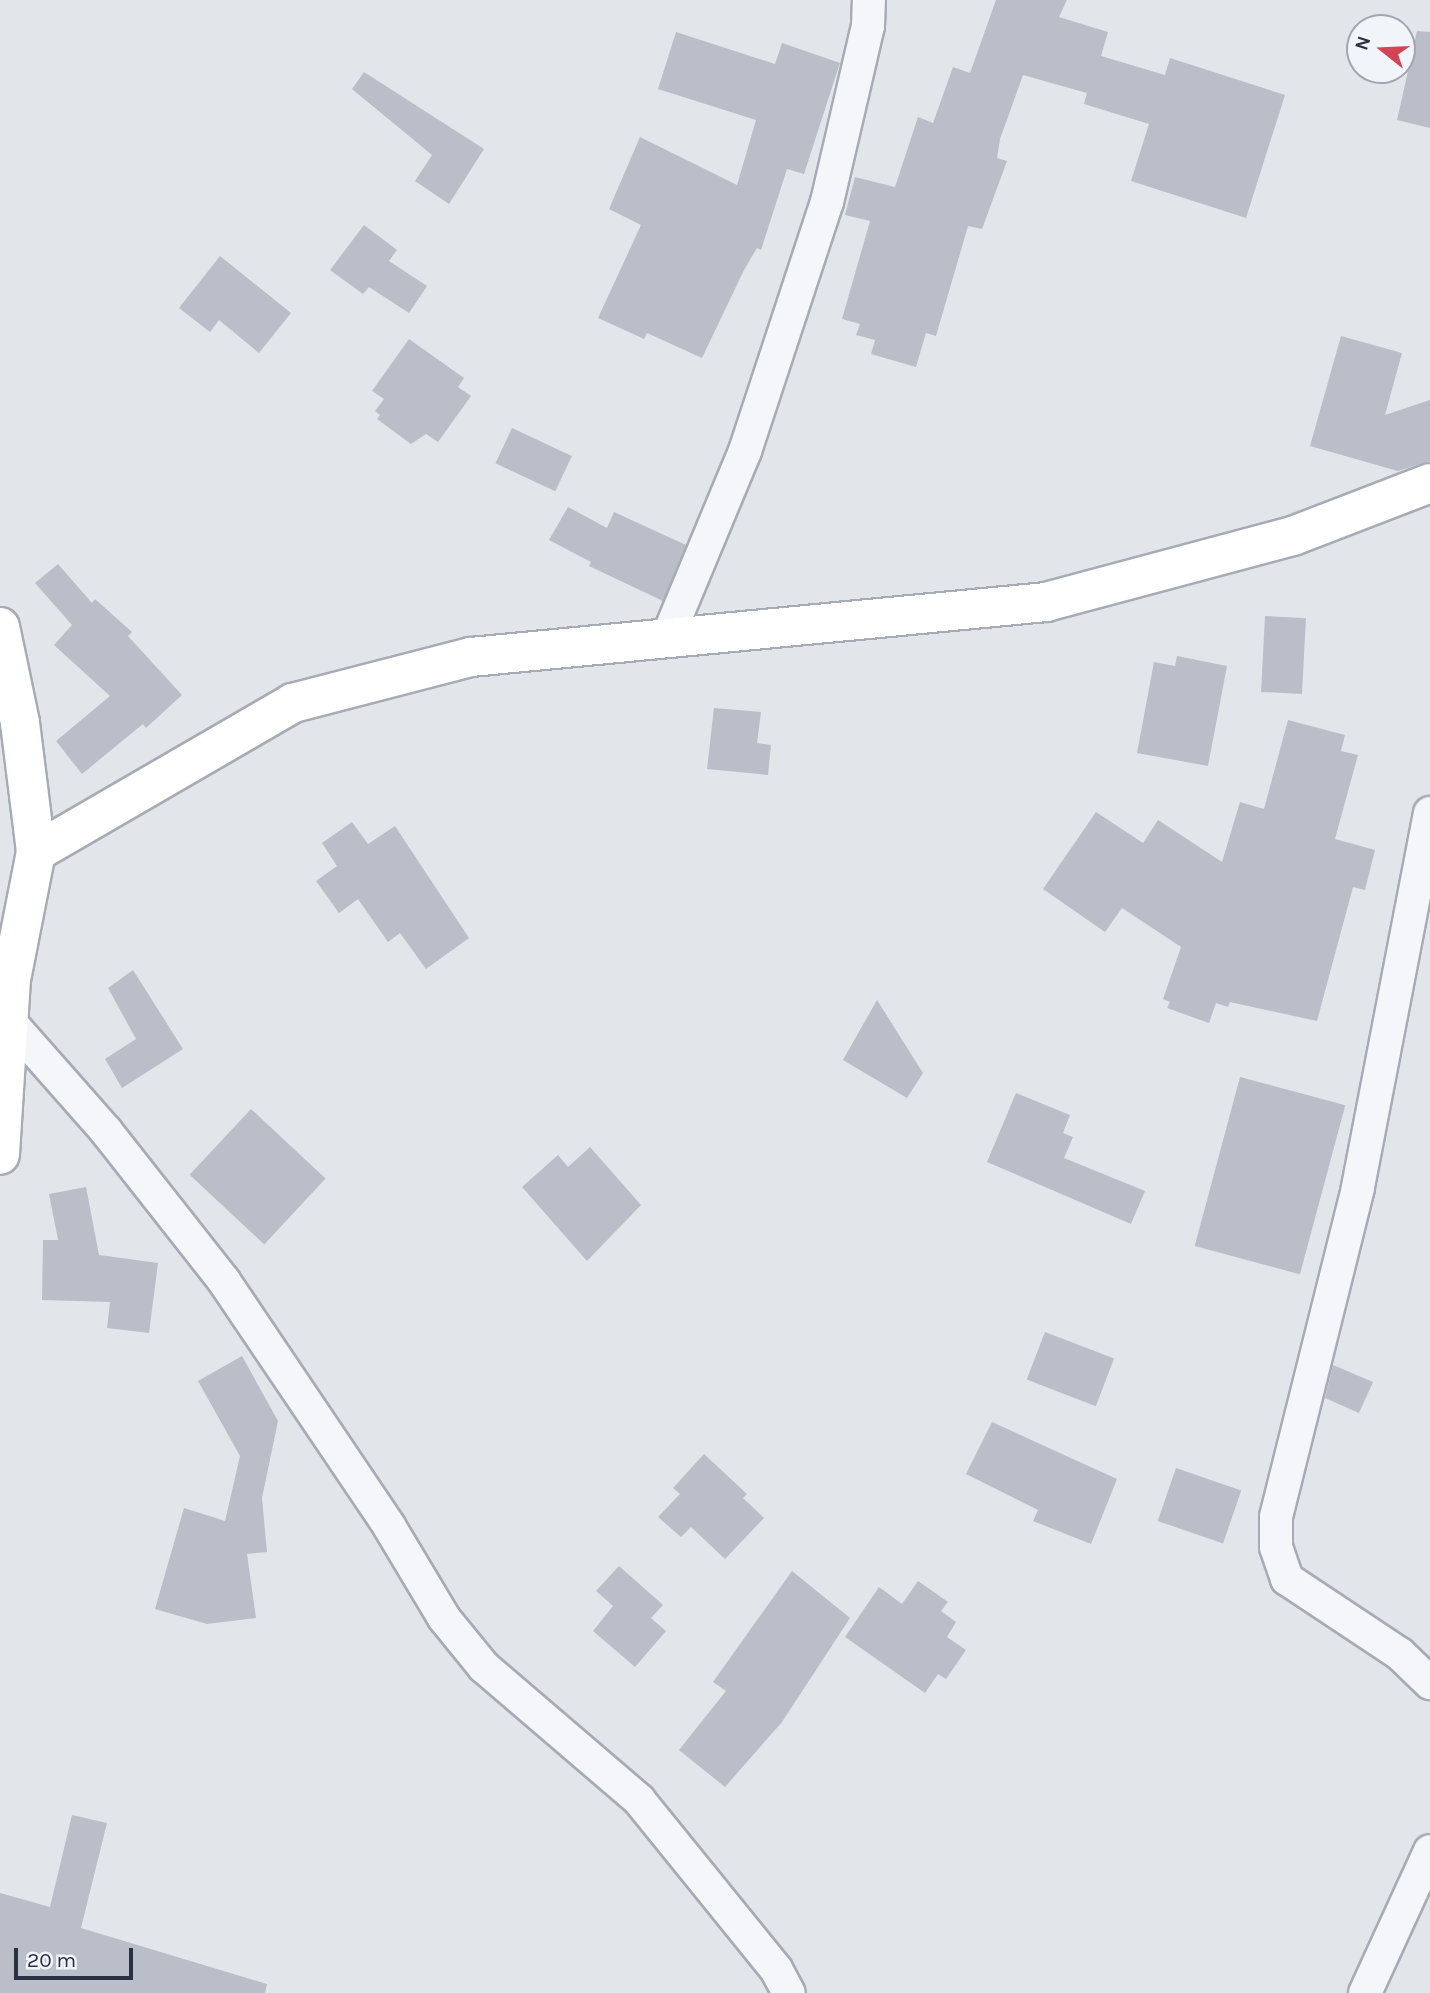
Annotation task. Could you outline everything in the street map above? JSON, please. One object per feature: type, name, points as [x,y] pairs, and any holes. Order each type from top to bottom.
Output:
[{"type":"street","points":[[668,636],[746,451],[827,202],[868,26],[869,0]]},
{"type":"street","points":[[36,852],[293,703],[471,657],[668,636],[1046,602],[1293,536],[1430,483]]},
{"type":"street","points":[[0,627],[20,723],[36,852],[5,978],[10,1022],[0,1155]]},
{"type":"street","points":[[1430,813],[1426,851],[1358,1188],[1276,1517],[1276,1547],[1287,1579],[1400,1654],[1430,1683]]},
{"type":"street","points":[[10,1022],[106,1131],[224,1281],[468,1648],[484,1667],[639,1800],[776,1969],[789,1993]]},
{"type":"street","points":[[1365,1993],[1430,1851]]},
{"type":"building","points":[[996,0],[1067,0],[1059,17],[1108,32],[1101,56],[1165,75],[1170,58],[1285,95],[1246,218],[1131,181],[1149,124],[1084,104],[1087,93],[1023,75],[1000,139],[997,158],[1007,161],[982,229],[968,226],[936,336],[926,333],[916,367],[871,354],[875,340],[856,335],[860,324],[842,319],[870,221],[845,215],[855,177],[895,187],[918,117],[933,123],[953,67],[970,73]]},
{"type":"building","points":[[1417,31],[1430,32],[1430,128],[1397,120],[1405,84],[1416,84]]},
{"type":"building","points":[[676,32],[775,64],[782,43],[840,63],[804,174],[787,169],[761,250],[757,248],[744,270],[702,358],[647,333],[644,339],[598,318],[641,225],[609,209],[640,137],[737,185],[756,120],[658,89]]},
{"type":"building","points":[[364,72],[484,149],[449,204],[415,181],[432,155],[352,89]]},
{"type":"building","points":[[364,225],[397,250],[389,261],[427,286],[409,313],[369,287],[363,294],[330,270]]},
{"type":"building","points":[[220,256],[291,313],[259,353],[219,320],[210,332],[179,308]]},
{"type":"building","points":[[1341,336],[1402,353],[1385,415],[1430,400],[1430,461],[1398,471],[1310,446]]},
{"type":"building","points":[[409,339],[464,378],[458,387],[471,396],[438,442],[426,434],[411,444],[377,419],[380,415],[375,411],[384,399],[372,391]]},
{"type":"building","points":[[512,428],[572,456],[555,491],[496,463]]},
{"type":"building","points":[[568,507],[607,528],[614,512],[686,545],[663,601],[589,566],[591,562],[549,540]]},
{"type":"building","points":[[58,564],[92,603],[95,599],[132,632],[128,636],[182,695],[146,728],[143,724],[82,774],[56,741],[110,696],[54,645],[72,625],[35,583]]},
{"type":"building","points":[[1265,616],[1306,618],[1302,694],[1261,692]]},
{"type":"building","points":[[1177,656],[1227,666],[1208,766],[1137,753],[1154,662],[1175,666]]},
{"type":"building","points":[[714,708],[761,712],[757,743],[771,745],[768,775],[707,769]]},
{"type":"building","points":[[1288,720],[1345,735],[1341,751],[1358,755],[1335,839],[1375,850],[1365,890],[1353,887],[1317,1021],[1230,1002],[1228,1007],[1216,1003],[1209,1023],[1167,1008],[1170,1002],[1163,999],[1181,947],[1122,908],[1105,932],[1043,889],[1096,812],[1143,843],[1158,820],[1222,862],[1240,802],[1264,809]]},
{"type":"building","points":[[352,822],[368,844],[395,826],[469,938],[426,969],[400,933],[388,942],[358,899],[339,913],[316,881],[337,866],[322,843]]},
{"type":"building","points":[[133,970],[183,1049],[122,1088],[105,1059],[136,1039],[108,988]]},
{"type":"building","points":[[877,1000],[923,1073],[907,1098],[843,1060]]},
{"type":"building","points":[[1240,1077],[1345,1105],[1300,1274],[1195,1246]]},
{"type":"building","points":[[1016,1093],[1070,1115],[1063,1133],[1073,1137],[1064,1158],[1145,1191],[1131,1224],[987,1162]]},
{"type":"building","points":[[251,1109],[326,1179],[264,1244],[190,1175]]},
{"type":"building","points":[[590,1147],[641,1205],[587,1261],[522,1187],[558,1155],[568,1167]]},
{"type":"building","points":[[86,1187],[99,1255],[158,1263],[149,1333],[107,1328],[110,1302],[42,1300],[43,1240],[58,1240],[49,1194]]},
{"type":"building","points":[[1045,1332],[1114,1359],[1096,1406],[1027,1380]]},
{"type":"building","points":[[242,1356],[278,1421],[262,1498],[267,1552],[247,1554],[256,1618],[207,1624],[155,1609],[184,1508],[225,1521],[240,1456],[198,1381]]},
{"type":"building","points":[[1333,1365],[1373,1382],[1359,1413],[1325,1398]]},
{"type":"building","points":[[992,1422],[1117,1479],[1091,1544],[1033,1521],[1038,1510],[966,1474]]},
{"type":"building","points":[[704,1454],[747,1494],[743,1498],[764,1518],[725,1559],[691,1527],[681,1537],[658,1517],[680,1494],[673,1488]]},
{"type":"building","points":[[1176,1468],[1241,1490],[1223,1543],[1158,1521]]},
{"type":"building","points":[[619,1566],[663,1605],[651,1618],[666,1631],[635,1667],[593,1631],[613,1606],[596,1591]]},
{"type":"building","points":[[792,1571],[850,1618],[782,1722],[725,1787],[679,1750],[726,1691],[713,1682]]},
{"type":"building","points":[[918,1581],[948,1602],[941,1611],[956,1622],[947,1637],[966,1650],[946,1679],[938,1674],[925,1693],[845,1637],[879,1587],[902,1604]]},
{"type":"building","points":[[72,1815],[107,1823],[81,1928],[267,1984],[265,1993],[0,1993],[0,1893],[50,1907]]}]
